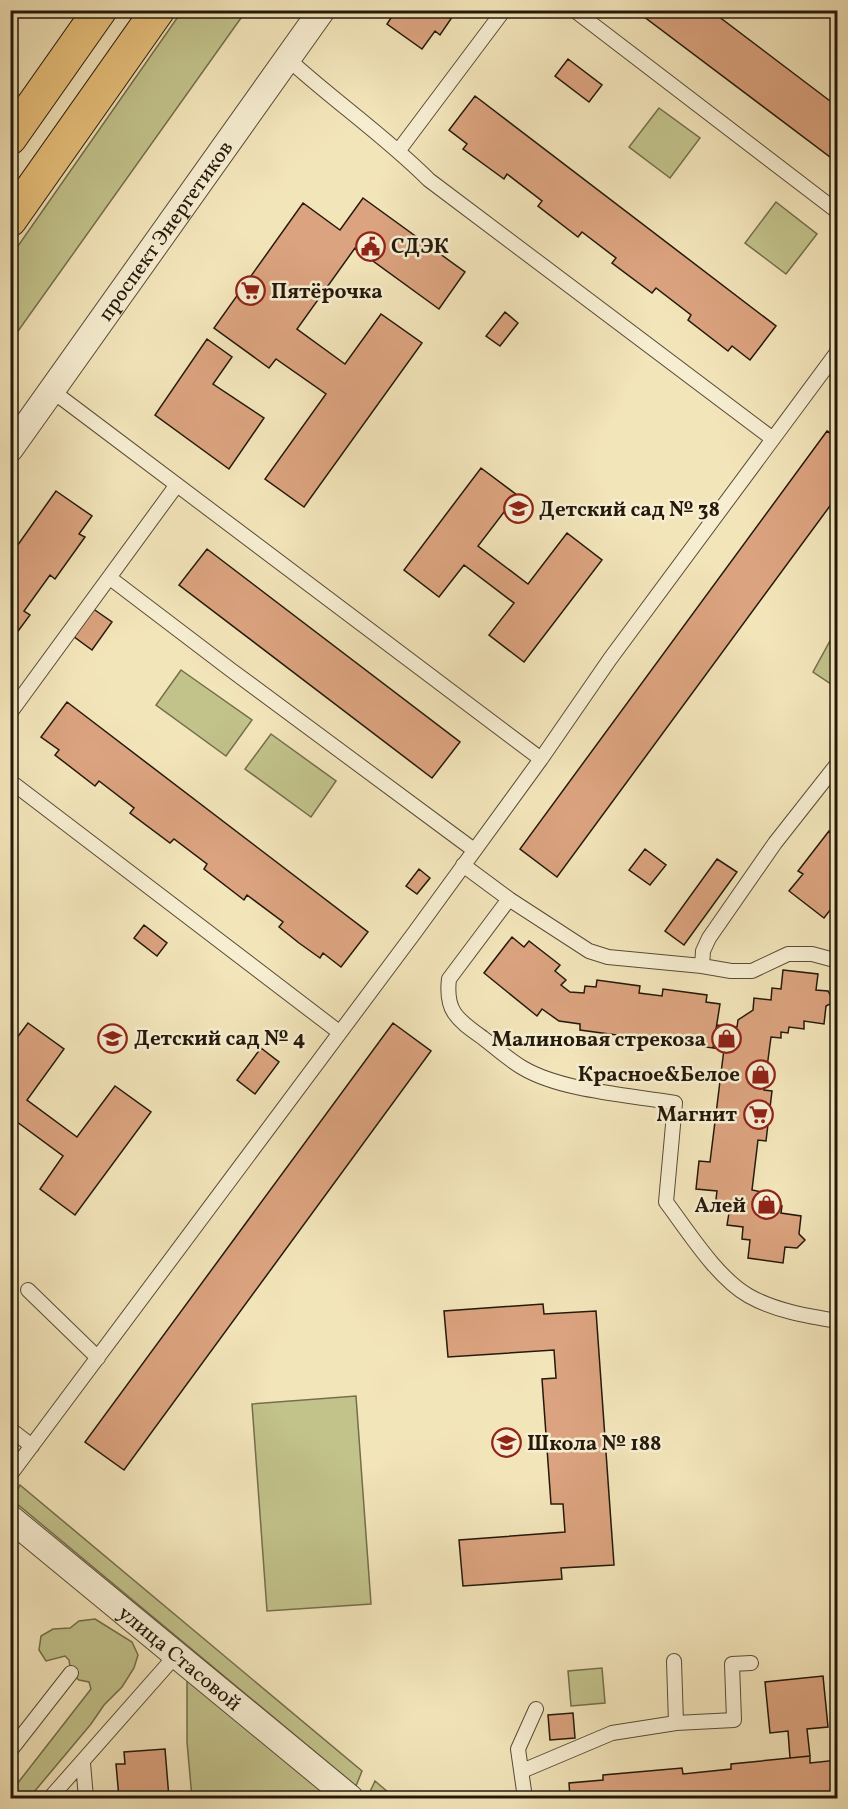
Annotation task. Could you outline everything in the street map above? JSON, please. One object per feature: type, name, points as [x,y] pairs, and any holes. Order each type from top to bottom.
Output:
[{"type":"main road","points":[[10,138],[100,10]]},
{"type":"main road","points":[[10,220],[158,10]]},
{"type":"street","name":"проспект Энергетиков","points":[[14,436],[51,390],[322,10]]},
{"type":"street","name":"улица Стасовой","points":[[10,1518],[350,1798]]},
{"type":"lane","points":[[399,150],[504,10]]},
{"type":"lane","points":[[574,10],[837,212]]},
{"type":"lane","points":[[288,59],[399,150],[429,180],[773,439]]},
{"type":"lane","points":[[10,1475],[541,759],[610,659],[837,351]]},
{"type":"lane","points":[[51,390],[541,759]]},
{"type":"lane","points":[[10,713],[176,486]]},
{"type":"lane","points":[[110,578],[474,850]]},
{"type":"lane","points":[[702,966],[703,951],[709,938],[775,843],[837,763]]},
{"type":"lane","points":[[10,781],[339,1032]]},
{"type":"lane","points":[[463,865],[509,899],[589,951],[608,957],[731,971],[752,971],[788,954],[812,954],[837,961]]},
{"type":"lane","points":[[509,899],[450,979],[447,995],[451,1010],[462,1022],[524,1068],[559,1083],[675,1103],[666,1202],[693,1239],[728,1280],[749,1296],[790,1313],[837,1321]]},
{"type":"lane","points":[[28,1290],[98,1358]]},
{"type":"lane","points":[[10,1429],[33,1446]]},
{"type":"lane","points":[[50,1798],[177,1654]]},
{"type":"lane","points":[[674,1661],[676,1723]]},
{"type":"lane","points":[[522,1771],[612,1734],[676,1723],[734,1720],[732,1664],[752,1663]]},
{"type":"lane","points":[[10,1751],[71,1673]]},
{"type":"lane","points":[[525,1798],[518,1749],[536,1710]]},
{"type":"lane","points":[[83,1763],[86,1798]]},
{"type":"green space","points":[[182,11],[246,11],[11,341],[11,256]]},
{"type":"green space","points":[[659,108],[700,138],[670,178],[629,147]]},
{"type":"green space","points":[[776,202],[817,234],[786,274],[745,243]]},
{"type":"green space","points":[[837,628],[837,688],[813,672]]},
{"type":"green space","points":[[181,670],[252,720],[226,756],[156,705]]},
{"type":"green space","points":[[271,734],[336,781],[311,817],[245,769]]},
{"type":"green space","points":[[356,1396],[371,1604],[267,1611],[252,1404]]},
{"type":"green space","points":[[20,1485],[362,1771],[356,1786],[16,1503],[16,1493]]},
{"type":"green space","points":[[95,1619],[132,1642],[138,1655],[134,1668],[122,1687],[104,1705],[91,1724],[29,1798],[11,1798],[10,1793],[91,1689],[89,1682],[79,1680],[71,1673],[69,1660],[65,1656],[46,1661],[39,1650],[41,1636],[53,1629],[70,1628],[79,1621]]},
{"type":"green space","points":[[602,1668],[605,1703],[571,1706],[568,1671]]},
{"type":"green space","points":[[187,1680],[330,1798],[192,1798],[187,1742]]},
{"type":"green space","points":[[375,1781],[395,1798],[368,1796]]},
{"type":"building","points":[[396,10],[457,10],[440,35],[435,31],[422,49],[387,24]]},
{"type":"building","points":[[635,10],[710,10],[838,107],[838,163]]},
{"type":"building","points":[[568,59],[602,85],[589,102],[555,76]]},
{"type":"building","points":[[475,96],[776,326],[750,360],[732,346],[728,351],[688,320],[691,315],[656,288],[652,293],[612,263],[616,258],[582,232],[578,237],[538,206],[542,201],[507,174],[504,179],[463,149],[467,144],[449,130]]},
{"type":"building","points":[[363,198],[465,272],[439,309],[355,248],[297,329],[345,364],[381,314],[422,343],[304,507],[265,479],[326,394],[276,359],[269,368],[214,328],[303,203],[340,230]]},
{"type":"building","points":[[505,312],[518,323],[500,346],[486,336]]},
{"type":"building","points":[[207,339],[232,357],[213,384],[264,418],[229,469],[155,415]]},
{"type":"building","points":[[827,431],[838,438],[838,495],[557,877],[520,849]]},
{"type":"building","points":[[481,468],[517,495],[478,546],[528,584],[567,533],[602,560],[524,662],[489,635],[514,603],[464,565],[439,597],[404,570]]},
{"type":"building","points":[[56,491],[92,516],[79,534],[85,537],[55,579],[50,575],[24,611],[30,615],[10,642],[10,556]]},
{"type":"building","points":[[207,549],[460,742],[432,778],[179,585]]},
{"type":"building","points":[[92,608],[112,622],[92,650],[73,636]]},
{"type":"building","points":[[67,702],[368,932],[341,967],[323,953],[320,958],[299,943],[279,927],[283,922],[247,895],[244,900],[204,869],[207,864],[174,839],[170,843],[130,813],[134,808],[99,781],[95,786],[55,755],[59,750],[41,737]]},
{"type":"building","points":[[838,830],[838,900],[824,918],[789,891],[803,874],[798,871],[829,831],[834,834]]},
{"type":"building","points":[[645,849],[666,865],[650,885],[629,870]]},
{"type":"building","points":[[717,859],[737,872],[684,945],[665,931]]},
{"type":"building","points":[[419,869],[430,878],[417,894],[406,886]]},
{"type":"building","points":[[144,925],[167,943],[157,956],[134,938]]},
{"type":"building","points":[[512,937],[524,947],[529,941],[560,965],[555,971],[566,980],[561,985],[570,992],[584,993],[585,986],[596,987],[597,980],[640,986],[639,993],[662,996],[663,989],[707,995],[706,1002],[720,1004],[713,1048],[580,1030],[580,1024],[559,1021],[542,1009],[537,1016],[484,973]]},
{"type":"building","points":[[783,970],[818,974],[816,990],[828,991],[834,1002],[826,1006],[824,1024],[804,1021],[804,1029],[789,1027],[788,1033],[781,1032],[781,1038],[771,1037],[764,1090],[772,1091],[766,1141],[758,1140],[752,1190],[762,1192],[761,1198],[767,1199],[767,1205],[782,1206],[781,1213],[801,1216],[799,1234],[805,1240],[797,1248],[785,1247],[783,1263],[748,1258],[750,1240],[742,1239],[743,1227],[727,1225],[729,1213],[716,1199],[717,1191],[696,1189],[699,1161],[710,1162],[724,1049],[713,1048],[717,1025],[737,1027],[738,1020],[753,1010],[754,998],[771,1000],[772,988],[781,989]]},
{"type":"building","points":[[28,1023],[64,1049],[27,1100],[77,1137],[115,1086],[151,1112],[75,1215],[40,1189],[63,1156],[13,1119],[10,1123],[10,1047]]},
{"type":"building","points":[[393,1023],[431,1051],[124,1470],[85,1442]]},
{"type":"building","points":[[261,1048],[279,1062],[255,1094],[237,1080]]},
{"type":"building","points":[[543,1304],[544,1314],[596,1311],[614,1565],[561,1568],[562,1579],[463,1586],[459,1540],[565,1532],[563,1504],[551,1504],[542,1379],[556,1378],[554,1350],[448,1357],[444,1311]]},
{"type":"building","points":[[823,1676],[828,1727],[807,1729],[810,1756],[790,1758],[788,1731],[770,1733],[765,1682]]},
{"type":"building","points":[[573,1713],[575,1738],[550,1740],[548,1715]]},
{"type":"building","points":[[165,1749],[169,1798],[119,1798],[116,1764],[125,1764],[124,1752]]},
{"type":"building","points":[[810,1756],[810,1763],[838,1760],[838,1798],[570,1798],[569,1783],[603,1780],[603,1775],[682,1768],[683,1774],[731,1769],[731,1764]]},
{"type":"place","name":"СДЭК","points":[[370,246]]},
{"type":"place","name":"Пятёрочка","points":[[250,291]]},
{"type":"place","name":"Детский сад № 38","points":[[518,509]]},
{"type":"place","name":"Детский сад № 4","points":[[113,1038]]},
{"type":"place","name":"Малиновая стрекоза","points":[[727,1039]]},
{"type":"place","name":"Красное&Белое","points":[[761,1074]]},
{"type":"place","name":"Магнит","points":[[758,1114]]},
{"type":"place","name":"Алей","points":[[767,1205]]},
{"type":"place","name":"Школа № 188","points":[[506,1443]]}]
